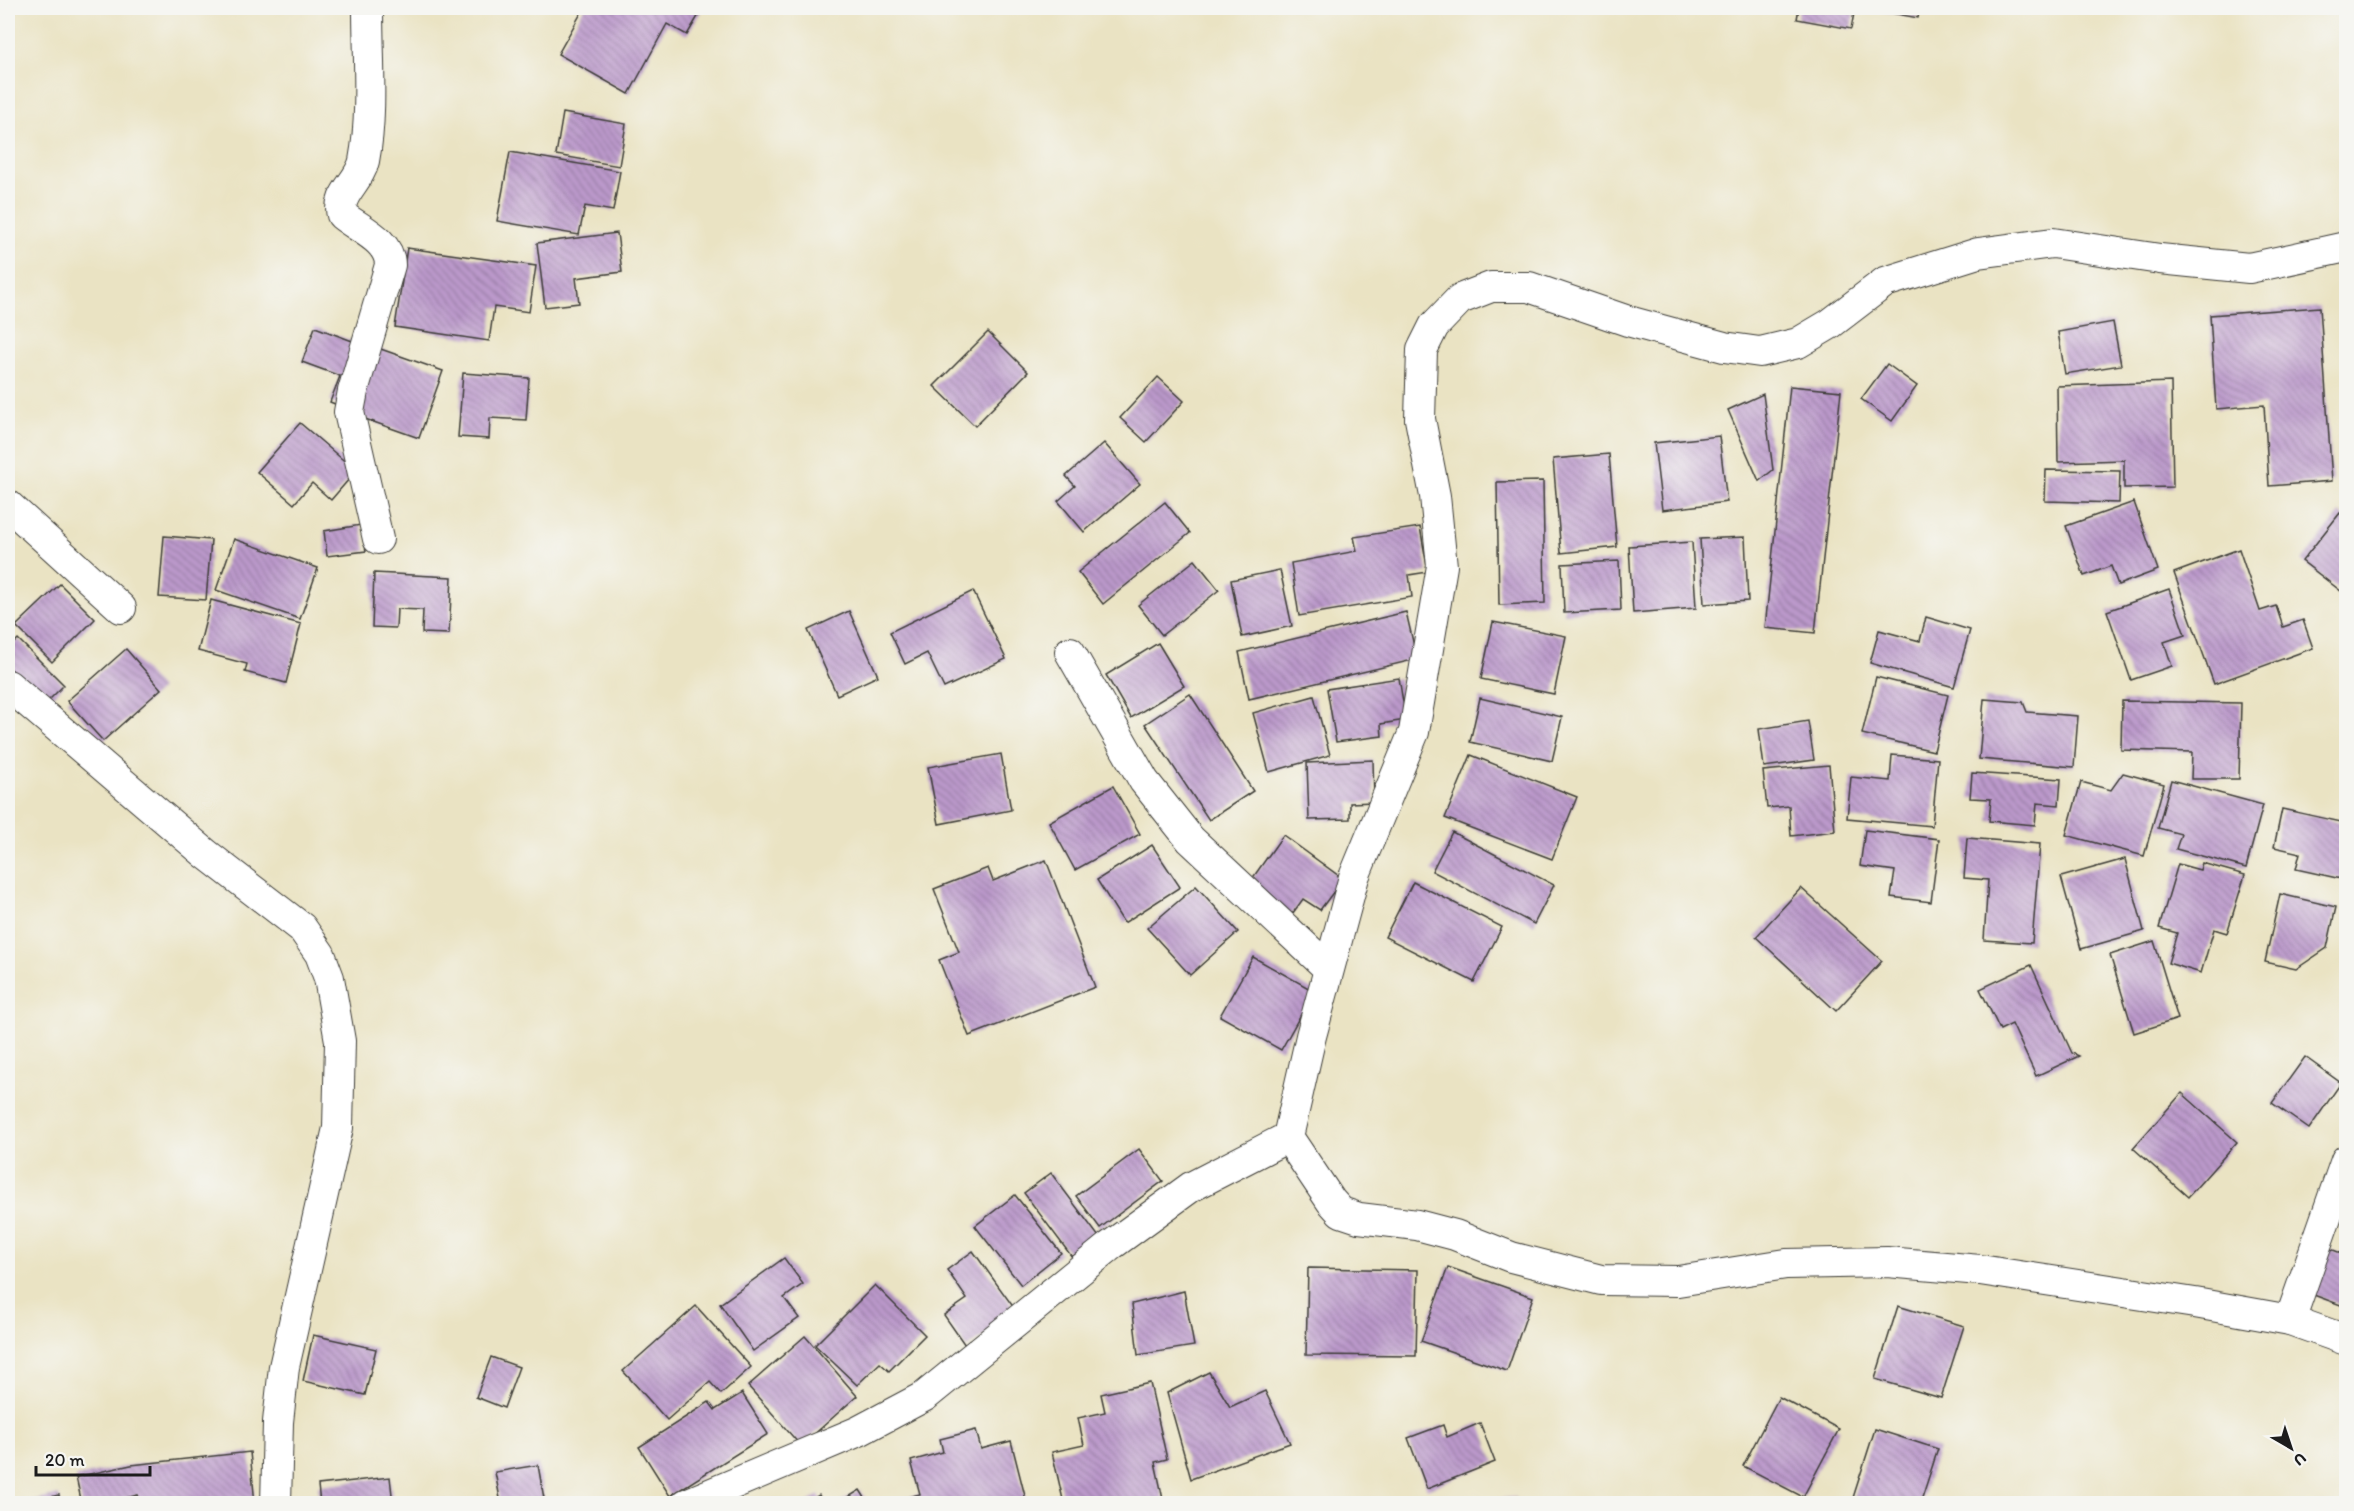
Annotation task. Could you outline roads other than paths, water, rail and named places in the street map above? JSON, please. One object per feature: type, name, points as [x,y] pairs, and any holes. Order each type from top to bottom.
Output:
[{"type":"street","points":[[368,8],[366,144],[360,174],[341,201],[340,208],[342,215],[380,243],[390,256],[390,265],[349,412],[378,539]]},
{"type":"street","points":[[2346,247],[2249,268],[2160,259],[2053,243],[1978,253],[1885,282],[1830,324],[1798,344],[1760,352],[1724,347],[1628,321],[1529,287],[1491,287],[1460,299],[1434,327],[1422,350],[1420,419],[1435,496],[1442,566],[1414,732],[1354,877],[1328,968],[1288,1137],[1331,1201],[1341,1212],[1359,1218],[1417,1225],[1455,1235],[1511,1257],[1600,1280],[1678,1281],[1786,1264],[1887,1262],[1980,1270],[2290,1320],[2346,1340]]},
{"type":"street","points":[[8,505],[121,608]]},
{"type":"street","points":[[1070,652],[1144,781],[1190,839],[1328,968]]},
{"type":"street","points":[[8,685],[206,854],[302,928],[320,954],[329,978],[340,1041],[338,1128],[284,1367],[278,1422],[276,1503]]},
{"type":"street","points":[[686,1503],[859,1431],[925,1396],[1110,1246],[1191,1187],[1288,1137]]},
{"type":"street","points":[[2290,1320],[2346,1160]]}]
